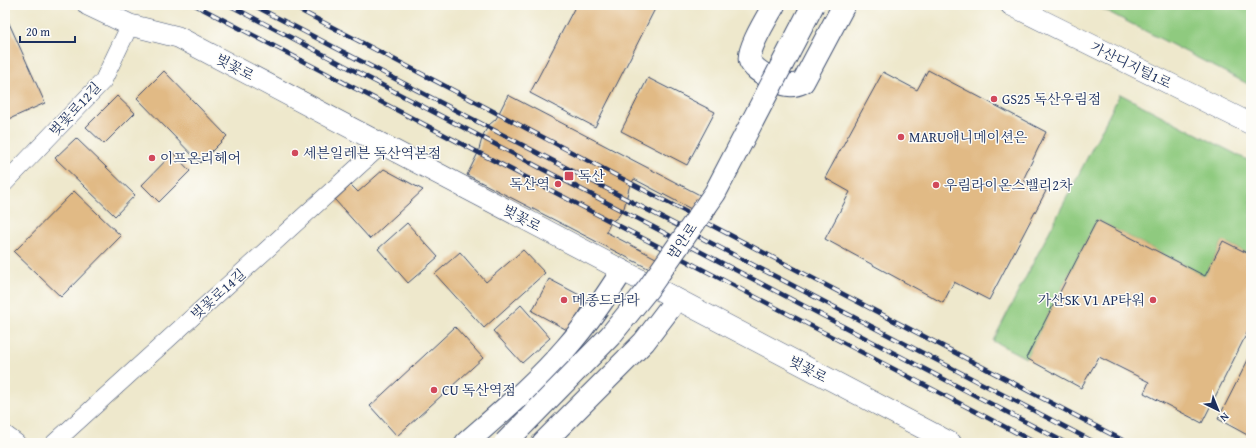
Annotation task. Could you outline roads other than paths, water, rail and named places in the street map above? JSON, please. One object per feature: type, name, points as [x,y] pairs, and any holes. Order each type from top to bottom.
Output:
[{"type":"main road","points":[[774,5],[750,52],[750,61],[759,72],[784,85],[792,86],[803,82],[844,5]]},
{"type":"main road","name":"범안로","points":[[505,443],[610,336],[648,289],[715,193],[813,5]]},
{"type":"main road","points":[[466,443],[506,408],[566,349],[599,306],[622,271]]},
{"type":"main road","points":[[543,443],[644,342],[676,300]]},
{"type":"street","name":"벚꽃로","points":[[88,5],[130,25],[178,37],[948,442]]},
{"type":"street","name":"가산디지털1로","points":[[1011,5],[1251,124]]},
{"type":"street","name":"벚꽃로12길","points":[[5,183],[102,81],[130,25]]},
{"type":"street","name":"벚꽃로14길","points":[[54,443],[383,144]]},
{"type":"street","points":[[5,435],[17,443]]},
{"type":"railway","points":[[195,5],[1036,443]]},
{"type":"railway","points":[[229,5],[1066,443]]},
{"type":"railway","points":[[253,5],[1096,443]]},
{"type":"railway","points":[[290,5],[1128,443]]},
{"type":"place","name":"GS25 독산우림점","points":[[994,99]]},
{"type":"place","name":"MARU애니메이션은","points":[[901,137]]},
{"type":"place","name":"세븐일레븐 독산역본점","points":[[295,153]]},
{"type":"place","name":"이프온리헤어","points":[[152,158]]},
{"type":"place","name":"독산","points":[[569,176]]},
{"type":"place","name":"독산역","points":[[558,184]]},
{"type":"place","name":"우림라이온스밸리2차","points":[[936,185]]},
{"type":"place","name":"메종드라라","points":[[564,300]]},
{"type":"place","name":"가산SK V1 AP타워","points":[[1153,300]]},
{"type":"place","name":"CU 독산역점","points":[[434,390]]}]
